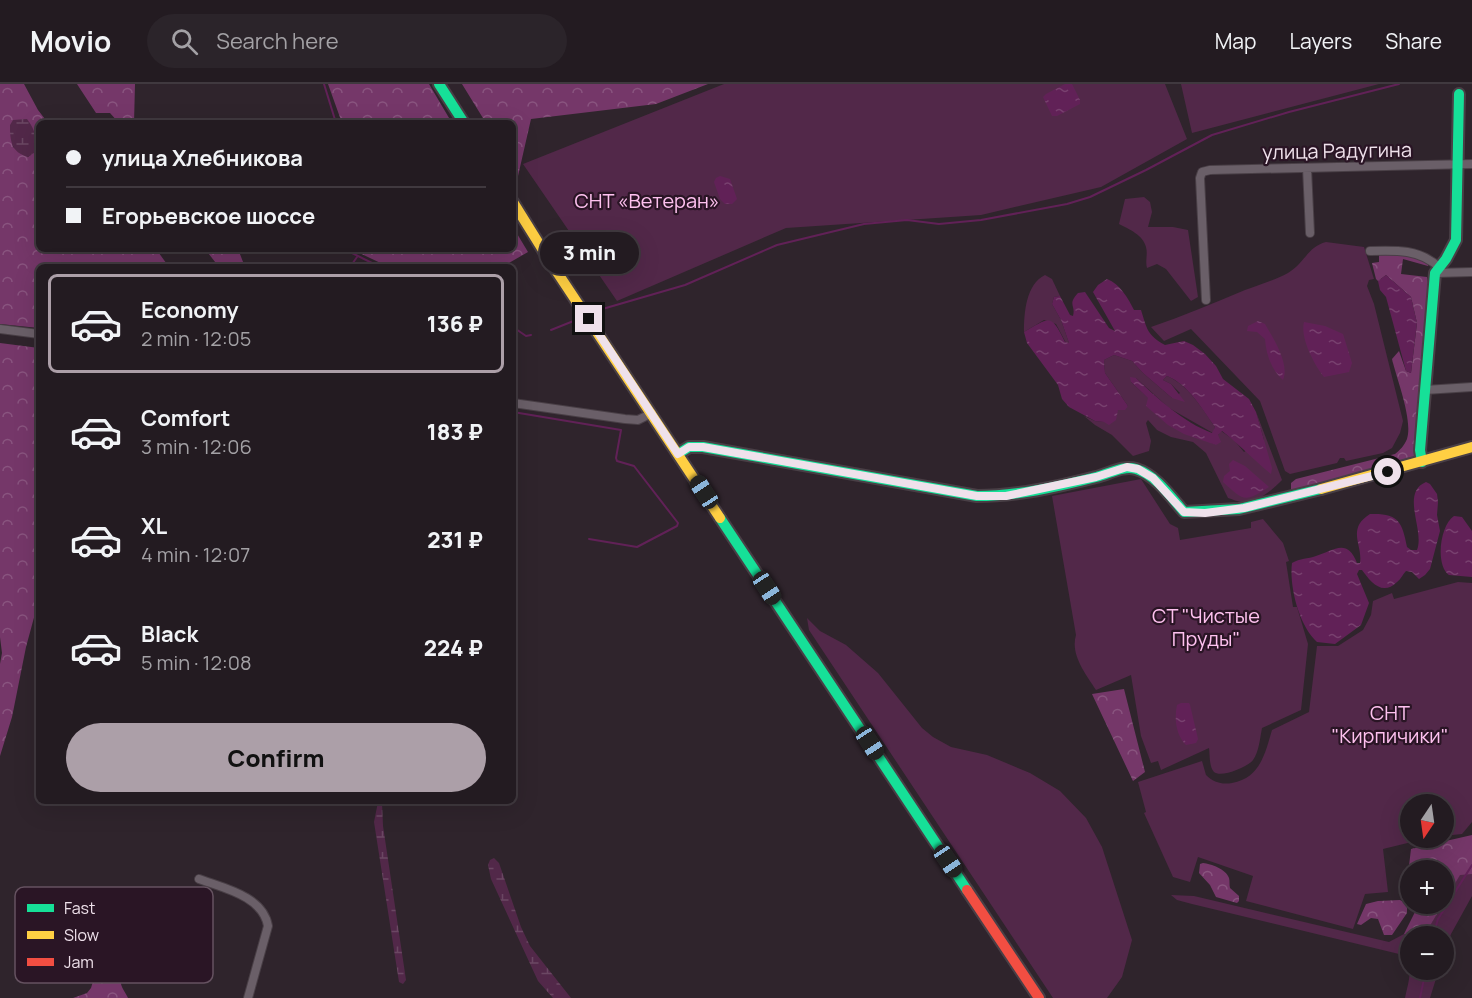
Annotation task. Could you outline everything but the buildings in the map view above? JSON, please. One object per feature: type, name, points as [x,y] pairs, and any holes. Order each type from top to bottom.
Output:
[{"type":"street","points":[[440,84],[462,120]]},
{"type":"street","points":[[1422,462],[1420,450],[1425,390],[1438,270],[1453,249],[1456,240],[1459,94]]},
{"type":"street","name":"улица Радугина","points":[[1206,300],[1200,178],[1202,172],[1472,164]]},
{"type":"street","points":[[1306,168],[1310,233]]},
{"type":"street","points":[[516,207],[1039,998]]},
{"type":"street","points":[[1370,251],[1409,252],[1431,259],[1438,270]]},
{"type":"street","points":[[1438,270],[1472,272]]},
{"type":"street","points":[[0,329],[36,334]]},
{"type":"street","points":[[1425,390],[1472,387]]},
{"type":"street","points":[[516,403],[638,420],[651,413]]},
{"type":"street","points":[[678,454],[689,447],[703,447],[940,490],[993,497],[1096,477],[1127,467],[1138,469],[1153,478],[1184,512],[1205,513],[1244,508],[1472,447]]},
{"type":"street","points":[[199,879],[250,900],[262,909],[266,916],[268,926],[248,998]]},
{"type":"green space","points":[[0,84],[24,84],[46,120],[36,120],[36,138],[10,125],[13,147],[28,157],[34,152],[36,143],[36,252],[158,252],[167,264],[36,264],[36,328],[0,324]]},
{"type":"green space","points":[[77,84],[135,84],[134,120],[116,120],[110,113],[96,113]]},
{"type":"green space","points":[[328,84],[429,84],[450,120],[341,120]]},
{"type":"green space","points":[[462,84],[708,84],[656,104],[531,119],[518,176],[516,173],[516,120],[484,120]]},
{"type":"green space","name":"СНТ «Ветеран»","points":[[724,84],[1165,84],[1187,139],[1101,187],[981,215],[786,228],[617,301],[523,164]]},
{"type":"green space","points":[[1181,84],[1379,84],[1192,133]]},
{"type":"green space","points":[[27,119],[34,131],[35,139],[34,153],[28,157],[15,149],[10,131],[13,120]]},
{"type":"green space","points":[[1144,197],[1150,202],[1152,212],[1148,227],[1173,227],[1188,230],[1198,297],[1191,301],[1166,269],[1157,264],[1147,268],[1147,250],[1142,239],[1119,224],[1125,199]]},
{"type":"green space","points":[[516,232],[528,252],[507,264],[383,264],[357,252],[516,252]]},
{"type":"green space","points":[[1326,242],[1364,247],[1374,279],[1369,280],[1367,286],[1374,304],[1403,421],[1392,448],[1383,453],[1346,461],[1340,458],[1337,463],[1290,474],[1285,471],[1260,401],[1191,329],[1164,341],[1151,327],[1283,276],[1294,269],[1310,251]]},
{"type":"green space","points":[[207,252],[239,252],[244,264],[217,264]]},
{"type":"green space","points":[[1379,253],[1415,256],[1428,261],[1428,266],[1403,259],[1401,274],[1427,277],[1429,288],[1415,455],[1408,462],[1295,490],[1291,489],[1291,483],[1296,479],[1395,454],[1407,439],[1408,421],[1392,359],[1399,351],[1406,371],[1411,373],[1417,323],[1411,297],[1386,275],[1378,281],[1376,279],[1372,263],[1379,262]]},
{"type":"green space","points":[[1045,275],[1052,279],[1060,296],[1054,297],[1052,304],[1061,320],[1069,343],[1066,343],[1056,324],[1044,320],[1024,332],[1027,300],[1034,285]]},
{"type":"green space","points":[[0,343],[36,348],[36,610],[12,717],[0,756],[2,653],[0,637]]},
{"type":"green space","points":[[1114,355],[1132,361],[1172,398],[1180,393],[1163,380],[1167,376],[1182,385],[1215,427],[1213,433],[1169,408],[1136,378],[1131,382],[1172,417],[1216,445],[1221,431],[1234,440],[1244,452],[1264,440],[1256,412],[1282,480],[1269,492],[1249,502],[1228,498],[1206,453],[1193,442],[1171,437],[1157,430],[1148,420],[1146,423],[1151,441],[1149,451],[1133,456],[1112,435],[1084,416],[1104,422],[1118,410],[1128,406],[1105,373],[1104,360]]},
{"type":"green space","name":"СТ \"Чистые Пруды\"","points":[[1141,479],[1170,524],[1178,528],[1180,540],[1251,528],[1251,522],[1263,519],[1283,543],[1289,561],[1286,562],[1293,607],[1297,607],[1308,644],[1301,710],[1262,728],[1255,757],[1246,766],[1234,771],[1222,774],[1214,772],[1210,764],[1209,748],[1161,770],[1158,761],[1151,763],[1141,736],[1131,675],[1096,690],[1077,657],[1076,635],[1052,496]]},
{"type":"green space","name":"СНТ \"Кирпичики\"","points":[[1458,582],[1472,583],[1472,822],[1462,834],[1454,835],[1454,794],[1400,794],[1400,845],[1383,849],[1388,892],[1365,894],[1353,929],[1246,901],[1253,876],[1198,857],[1190,882],[1173,877],[1144,813],[1146,812],[1138,782],[1202,761],[1206,775],[1218,782],[1232,783],[1249,776],[1260,764],[1272,730],[1309,712],[1317,646],[1338,646],[1363,630],[1371,615],[1373,601],[1392,593],[1394,599]]},
{"type":"green space","points":[[807,618],[820,631],[846,645],[878,673],[922,728],[933,737],[951,747],[987,755],[1030,773],[1060,791],[1086,818],[1102,847],[1132,940],[1122,977],[1107,998],[1053,998],[809,630]]},
{"type":"green space","points":[[1124,689],[1145,772],[1133,781],[1092,694]]},
{"type":"green space","points":[[378,804],[382,804],[383,826],[406,980],[403,984],[399,982],[374,822]]},
{"type":"green space","points":[[1472,835],[1472,874],[1460,875],[1454,885],[1454,860],[1410,860],[1411,849],[1454,848],[1454,839]]},
{"type":"green space","points":[[494,858],[499,863],[530,946],[571,998],[553,998],[538,981],[491,879],[488,865]]},
{"type":"green space","points":[[1203,863],[1225,872],[1230,888],[1239,896],[1237,903],[1216,897],[1210,885],[1199,873],[1200,864]]},
{"type":"green space","points":[[1460,874],[1472,874],[1472,896],[1454,929],[1454,926],[1430,926],[1437,914],[1454,914],[1454,884]]},
{"type":"green space","points":[[1171,895],[1194,896],[1389,942],[1400,936],[1400,955],[1399,954],[1177,900]]},
{"type":"green space","points":[[1400,900],[1400,914],[1406,914],[1392,935],[1384,935],[1378,919],[1371,918],[1361,925],[1357,924],[1366,904]]},
{"type":"green space","points":[[1414,914],[1437,914],[1430,926],[1408,926]]},
{"type":"green space","points":[[1409,980],[1436,980],[1430,998],[1405,998]]},
{"type":"green space","points":[[93,983],[121,983],[128,998],[73,998],[87,993]]},
{"type":"water","points":[[1065,84],[1072,84],[1080,104],[1057,116],[1052,116],[1043,97]]},
{"type":"water","points":[[720,176],[730,179],[737,199],[732,204],[725,204],[720,199],[714,182]]},
{"type":"water","points":[[1386,275],[1411,297],[1417,323],[1411,373],[1406,371],[1386,297],[1380,290],[1378,281]]},
{"type":"water","points":[[1107,279],[1120,288],[1134,310],[1141,310],[1146,327],[1154,338],[1165,345],[1184,341],[1193,345],[1216,366],[1223,379],[1249,399],[1256,412],[1272,468],[1271,474],[1222,431],[1218,435],[1221,442],[1216,445],[1184,434],[1168,425],[1146,406],[1148,398],[1131,382],[1130,377],[1136,378],[1162,402],[1191,423],[1212,433],[1215,427],[1182,385],[1167,376],[1163,380],[1171,384],[1185,402],[1172,398],[1132,361],[1114,355],[1104,360],[1105,373],[1128,406],[1125,410],[1118,410],[1116,420],[1109,425],[1095,421],[1069,407],[1062,399],[1058,385],[1027,343],[1024,332],[1039,323],[1049,321],[1053,322],[1065,342],[1069,343],[1061,320],[1052,304],[1054,297],[1060,296],[1070,315],[1073,316],[1073,300],[1078,293],[1085,292],[1109,328],[1115,331],[1093,292]]},
{"type":"water","points":[[1258,321],[1265,324],[1280,351],[1285,374],[1283,380],[1270,361],[1265,339],[1257,332],[1247,331],[1248,326]]},
{"type":"water","points":[[1304,322],[1325,326],[1343,334],[1352,363],[1349,372],[1324,377],[1306,343]]},
{"type":"water","points":[[1233,460],[1245,466],[1269,487],[1254,496],[1244,498],[1236,493],[1223,482],[1224,476],[1230,471],[1229,464]]},
{"type":"water","points":[[1426,482],[1437,494],[1440,531],[1430,569],[1419,579],[1412,572],[1406,571],[1398,581],[1386,588],[1377,586],[1362,570],[1359,570],[1357,574],[1369,603],[1361,625],[1335,644],[1317,642],[1300,616],[1292,583],[1292,563],[1334,549],[1344,548],[1349,550],[1357,563],[1360,563],[1357,531],[1359,525],[1370,514],[1387,515],[1397,520],[1403,531],[1407,547],[1417,550],[1419,542],[1415,494],[1418,487]]},
{"type":"water","points":[[1454,516],[1462,517],[1472,531],[1472,577],[1449,575],[1442,563],[1441,545],[1445,528]]},
{"type":"water","points":[[1181,703],[1190,705],[1198,739],[1196,743],[1186,745],[1178,732],[1176,710],[1177,705]]},
{"type":"waterway","points":[[324,84],[335,120]]},
{"type":"waterway","points":[[599,310],[685,285],[777,245],[864,224],[907,220],[939,224],[981,220],[1067,204],[1090,197],[1212,135],[1289,112],[1399,84]]},
{"type":"waterway","points":[[350,252],[374,264]]},
{"type":"waterway","points":[[352,264],[357,257]]},
{"type":"waterway","points":[[551,330],[576,320]]},
{"type":"waterway","points":[[516,329],[526,336],[531,335]]},
{"type":"waterway","points":[[516,412],[621,430],[617,461],[634,466],[678,523],[677,526],[637,547],[589,539]]},
{"type":"waterway","points":[[1436,926],[1472,865]]},
{"type":"waterway","points":[[1420,998],[1424,980]]},
{"type":"traffic: fast","points":[[439,84],[462,120]]},
{"type":"traffic: fast","points":[[1422,462],[1420,450],[1435,273],[1456,240],[1459,94]]},
{"type":"traffic: fast","points":[[678,454],[689,447],[703,447],[977,496],[1037,490],[1131,468],[1157,481],[1184,512],[1239,509],[1321,489]]},
{"type":"traffic: fast","points":[[720,518],[967,890]]},
{"type":"traffic: slow","points":[[516,207],[720,518]]},
{"type":"traffic: slow","points":[[1321,489],[1472,447]]},
{"type":"traffic: jam","points":[[967,890],[1039,998]]},
{"type":"route","points":[[589,319],[678,454],[689,447],[703,447],[940,490],[993,497],[1096,477],[1127,467],[1138,469],[1153,478],[1184,512],[1205,513],[1244,508],[1388,472]]}]
